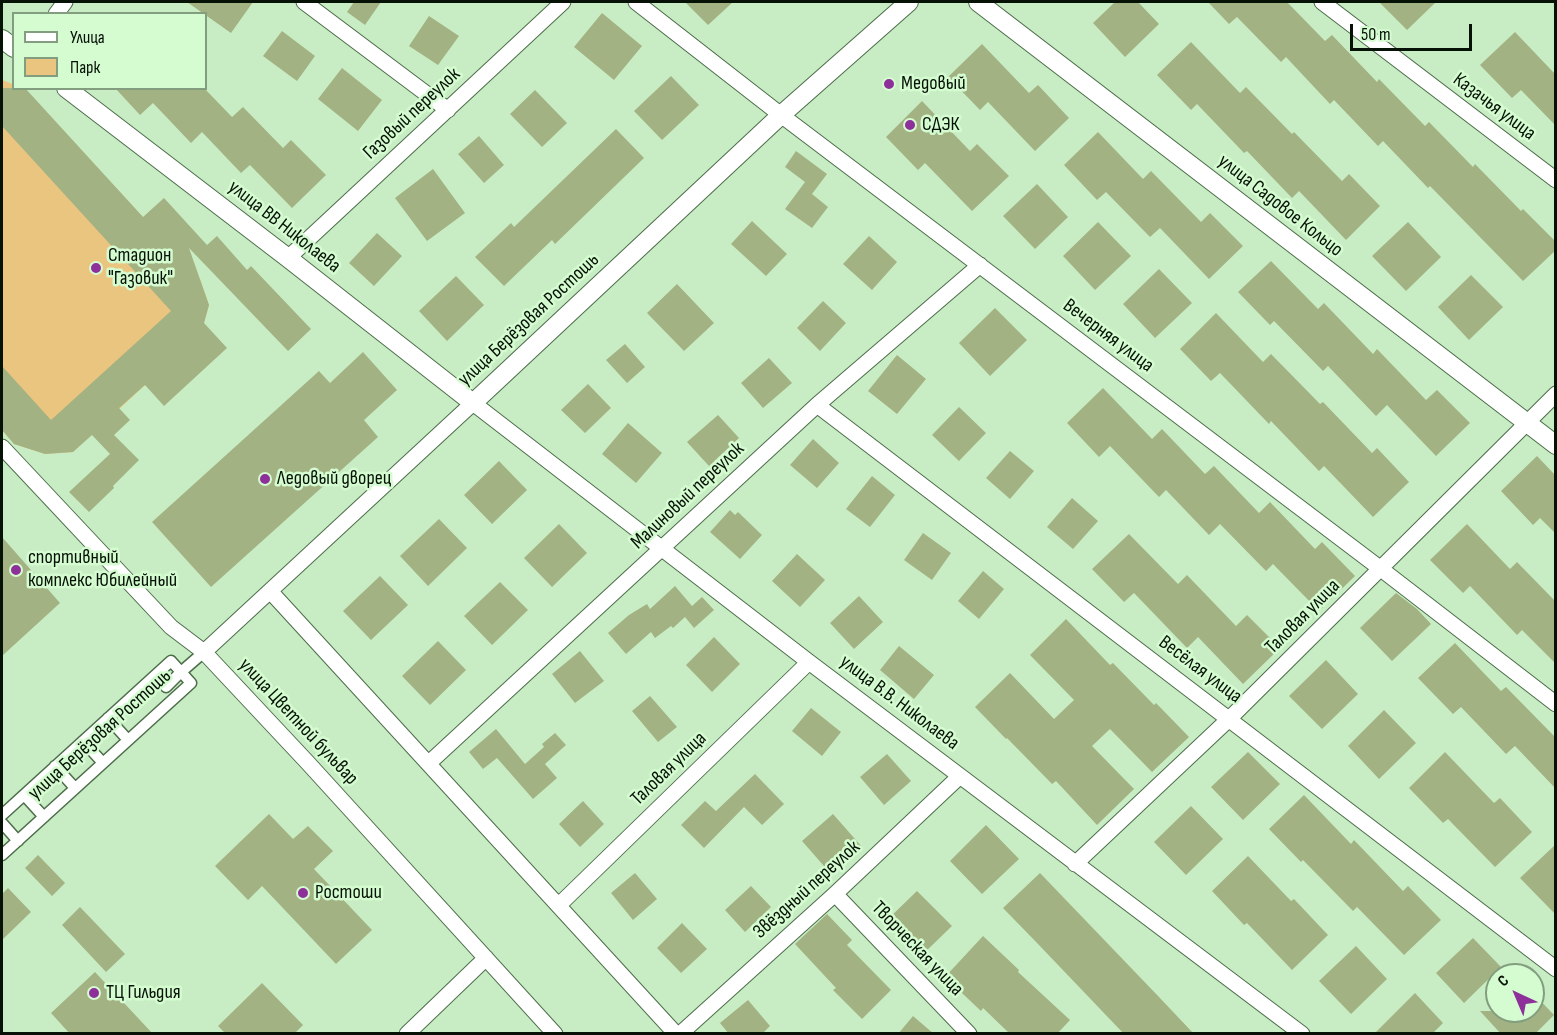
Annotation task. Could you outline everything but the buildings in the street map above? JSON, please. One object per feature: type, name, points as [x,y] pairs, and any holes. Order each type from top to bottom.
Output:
[{"type":"street","points":[[304,2],[448,110]]},
{"type":"street","name":"Газовый переулок","points":[[288,258],[563,2]]},
{"type":"street","name":"Вечерняя улица","points":[[636,2],[1556,704]]},
{"type":"street","name":"улица Берёзовая Ростошь","points":[[182,672],[782,115],[909,2]]},
{"type":"street","name":"улица Садовое Кольцо","points":[[978,2],[1556,445]]},
{"type":"street","name":"Казачья улица","points":[[1322,2],[1556,180]]},
{"type":"street","name":"улица ВВ Николаева","points":[[69,90],[473,403]]},
{"type":"street","name":"Малиновый переулок","points":[[429,763],[818,405],[980,265]]},
{"type":"street","name":"Таловая улица","points":[[1075,864],[1229,719],[1556,394]]},
{"type":"street","name":"улица В.В. Николаева","points":[[473,403],[809,662],[1302,1034]]},
{"type":"street","name":"Весёлая улица","points":[[818,405],[1556,969]]},
{"type":"street","name":"улица Цветной бульвар","points":[[4,454],[171,627],[204,652],[555,1034]]},
{"type":"street","points":[[270,591],[678,1034]]},
{"type":"street","name":"улица Берёзовая Ростошь","points":[[2,815],[171,661],[191,683],[2,855]]},
{"type":"street","name":"Таловая улица","points":[[559,905],[809,662]]},
{"type":"street","points":[[166,687],[182,672]]},
{"type":"street","points":[[155,675],[175,697]]},
{"type":"street","points":[[108,718],[128,740]]},
{"type":"street","points":[[83,741],[103,763]]},
{"type":"street","points":[[55,766],[75,788]]},
{"type":"street","name":"Звёздный переулок","points":[[678,1034],[835,894],[960,776]]},
{"type":"street","points":[[24,795],[44,817]]},
{"type":"street","points":[[2,823],[18,841]]},
{"type":"street","name":"Творческая улица","points":[[835,894],[969,1034]]},
{"type":"street","points":[[407,1034],[486,958]]},
{"type":"green space","name":"Стадион \"Газовик\"","points":[[2,80],[12,84],[12,90],[26,90],[200,279],[209,305],[201,333],[73,452],[45,454],[14,444],[2,430]]},
{"type":"place","name":"Медовый","points":[[889,84]]},
{"type":"place","name":"СДЭК","points":[[910,125]]},
{"type":"place","name":"Стадион \"Газовик\"","points":[[96,268]]},
{"type":"place","name":"Ледовый дворец","points":[[265,479]]},
{"type":"place","name":"спортивный комплекс Юбилейный","points":[[16,570]]},
{"type":"place","name":"Ростоши","points":[[303,893]]},
{"type":"place","name":"ТЦ Гильдия","points":[[94,993]]}]
